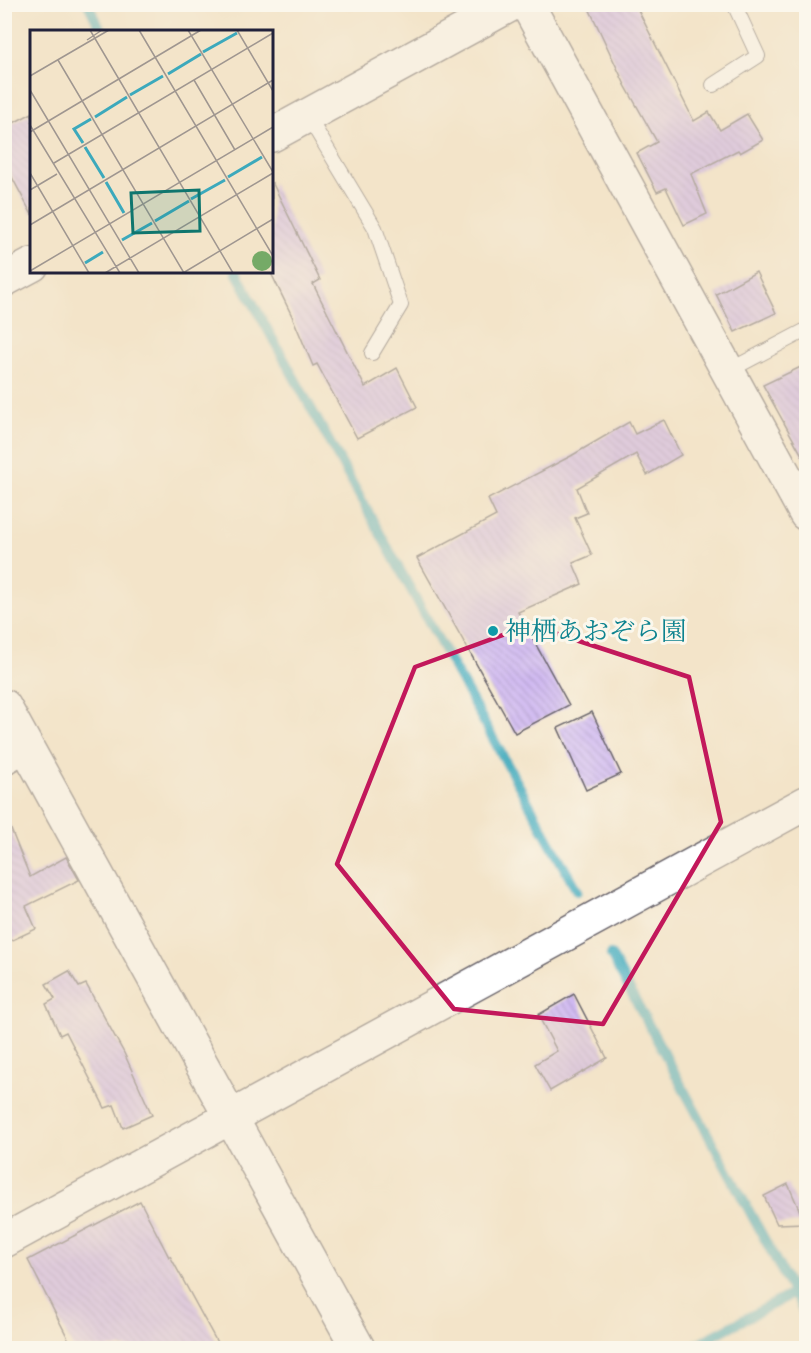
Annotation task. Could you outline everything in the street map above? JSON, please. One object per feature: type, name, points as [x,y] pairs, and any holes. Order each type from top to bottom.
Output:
[{"type":"street","points":[[273,134],[512,4]]},
{"type":"street","points":[[527,4],[807,514]]},
{"type":"street","points":[[4,280],[30,266]]},
{"type":"street","points":[[4,706],[16,754],[231,1117],[358,1348]]},
{"type":"street","points":[[7,1234],[231,1117],[807,803]]},
{"type":"lane","points":[[713,85],[758,56],[734,4]]},
{"type":"lane","points":[[307,115],[375,228],[401,305],[372,353]]},
{"type":"lane","points":[[728,371],[807,330]]},
{"type":"highlighted area","points":[[530,625],[689,677],[721,822],[603,1024],[454,1009],[337,864],[415,667]]},
{"type":"building","points":[[587,4],[635,4],[694,121],[709,112],[720,130],[747,114],[763,140],[740,153],[738,150],[691,174],[707,214],[684,225],[666,188],[657,192],[637,153],[657,142],[625,85]]},
{"type":"building","points":[[30,114],[30,211],[4,162],[4,128]]},
{"type":"building","points":[[273,184],[320,280],[313,284],[365,387],[397,368],[417,407],[357,438],[317,364],[313,366],[272,275]]},
{"type":"building","points":[[756,272],[776,313],[735,332],[716,294]]},
{"type":"building","points":[[807,364],[807,464],[763,385]]},
{"type":"building","points":[[664,420],[681,455],[647,475],[636,454],[577,488],[587,513],[575,518],[592,555],[573,563],[582,584],[518,612],[569,705],[515,733],[417,558],[496,516],[488,499],[571,456],[629,422],[635,434]]},
{"type":"building","points":[[592,712],[621,774],[586,790],[558,728]]},
{"type":"building","points":[[4,817],[6,817],[30,877],[66,857],[79,880],[26,906],[36,929],[4,944]]},
{"type":"building","points":[[69,971],[79,987],[86,984],[124,1053],[152,1115],[123,1128],[114,1105],[105,1108],[66,1032],[60,1035],[46,1004],[55,999],[46,984]]},
{"type":"building","points":[[574,994],[607,1058],[550,1091],[535,1064],[557,1051],[538,1015]]},
{"type":"building","points":[[788,1184],[805,1223],[777,1224],[764,1196]]},
{"type":"building","points":[[140,1201],[220,1348],[73,1348],[28,1260]]},
{"type":"waterway","points":[[88,4],[101,30]]},
{"type":"waterway","points":[[237,273],[577,891]]},
{"type":"waterway","points":[[611,955],[806,1316]]},
{"type":"waterway","points":[[690,1348],[794,1293]]},
{"type":"place","name":"神栖あおぞら園","points":[[493,631]]}]
